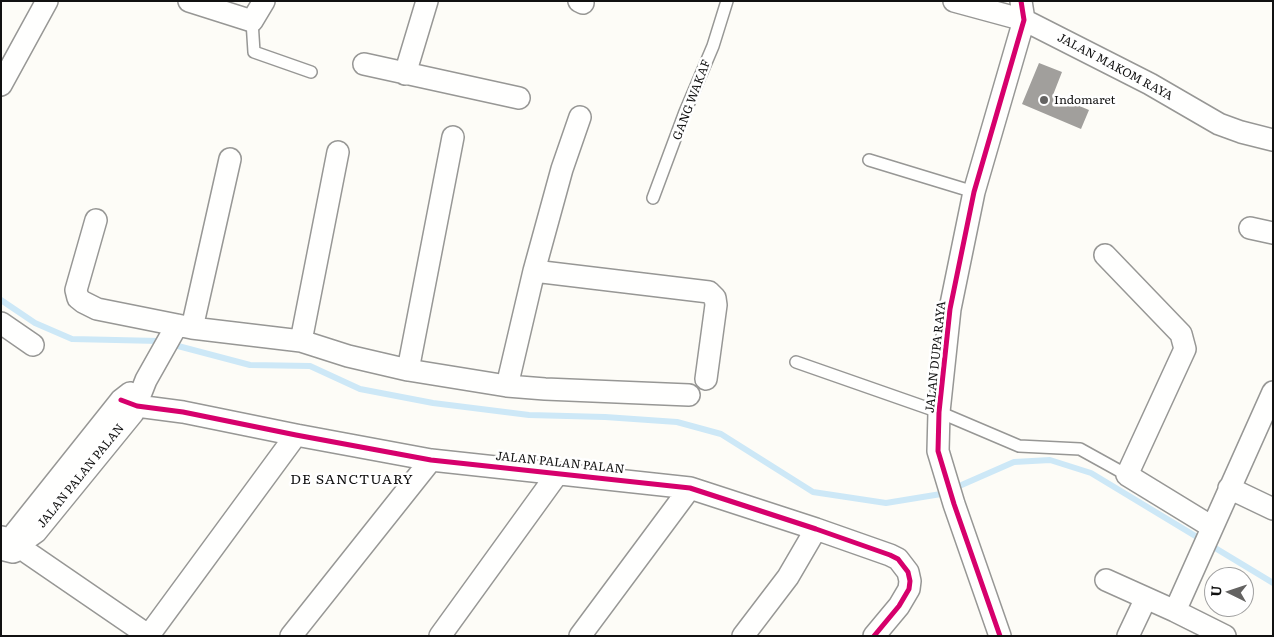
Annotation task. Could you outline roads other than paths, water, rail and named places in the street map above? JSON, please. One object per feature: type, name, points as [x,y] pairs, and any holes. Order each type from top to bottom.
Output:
[{"type":"street","points":[[1,85],[47,1]]},
{"type":"street","points":[[189,1],[252,20],[264,1]]},
{"type":"street","points":[[405,74],[426,1]]},
{"type":"street","name":"JALAN MAKOM RAYA","points":[[954,1],[1022,11],[1219,124],[1273,140]]},
{"type":"street","name":"JALAN DUPA RAYA","points":[[1000,636],[954,504],[938,451],[939,412],[950,309],[967,190],[1022,11]]},
{"type":"street","points":[[364,64],[518,98]]},
{"type":"street","points":[[507,386],[534,271],[562,169],[580,117]]},
{"type":"street","points":[[408,370],[453,137]]},
{"type":"street","points":[[301,341],[338,152]]},
{"type":"street","name":"JALAN PALAN PALAN","points":[[129,403],[179,332],[230,159]]},
{"type":"street","points":[[96,220],[76,287],[78,298],[97,309],[179,332],[301,341],[348,356],[408,370],[507,386],[689,395]]},
{"type":"street","points":[[1250,228],[1273,233]]},
{"type":"street","points":[[1105,255],[1181,334],[1185,349],[1127,474],[1211,530]]},
{"type":"street","points":[[534,271],[709,292],[715,298],[716,305],[706,379]]},
{"type":"street","points":[[1,324],[33,345]]},
{"type":"street","points":[[1175,610],[1273,392]]},
{"type":"street","name":"JALAN PALAN PALAN","points":[[129,403],[430,460],[690,488],[816,529],[898,559],[908,572],[910,581],[905,598],[874,636]]},
{"type":"street","name":"JALAN PALAN PALAN","points":[[129,403],[133,413],[36,532],[13,544],[149,636]]},
{"type":"street","points":[[149,636],[296,435]]},
{"type":"street","points":[[291,636],[430,460]]},
{"type":"street","points":[[440,636],[558,474]]},
{"type":"street","points":[[580,636],[690,488]]},
{"type":"street","points":[[1230,488],[1273,509]]},
{"type":"street","points":[[743,636],[788,577],[816,529]]},
{"type":"street","points":[[1106,580],[1175,610],[1225,636]]},
{"type":"street","points":[[1128,636],[1146,598]]},
{"type":"lane","name":"GANG WAKAF","points":[[653,198],[685,112],[713,46],[727,1]]},
{"type":"lane","points":[[252,20],[254,52],[311,72]]},
{"type":"lane","points":[[869,160],[967,190]]},
{"type":"lane","points":[[796,362],[939,412],[1019,446],[1080,449],[1127,474]]},
{"type":"waterway","points":[[1,300],[35,323],[72,339],[159,341],[250,365],[310,366],[360,389],[433,403],[529,415],[605,417],[677,422],[721,434],[813,492],[886,503],[941,494],[1014,462],[1050,460],[1091,473],[1273,583]]},
{"type":"place","name":"Indomaret","points":[[1044,100]]},
{"type":"district","name":"DE SANCTUARY","points":[[352,480]]}]
